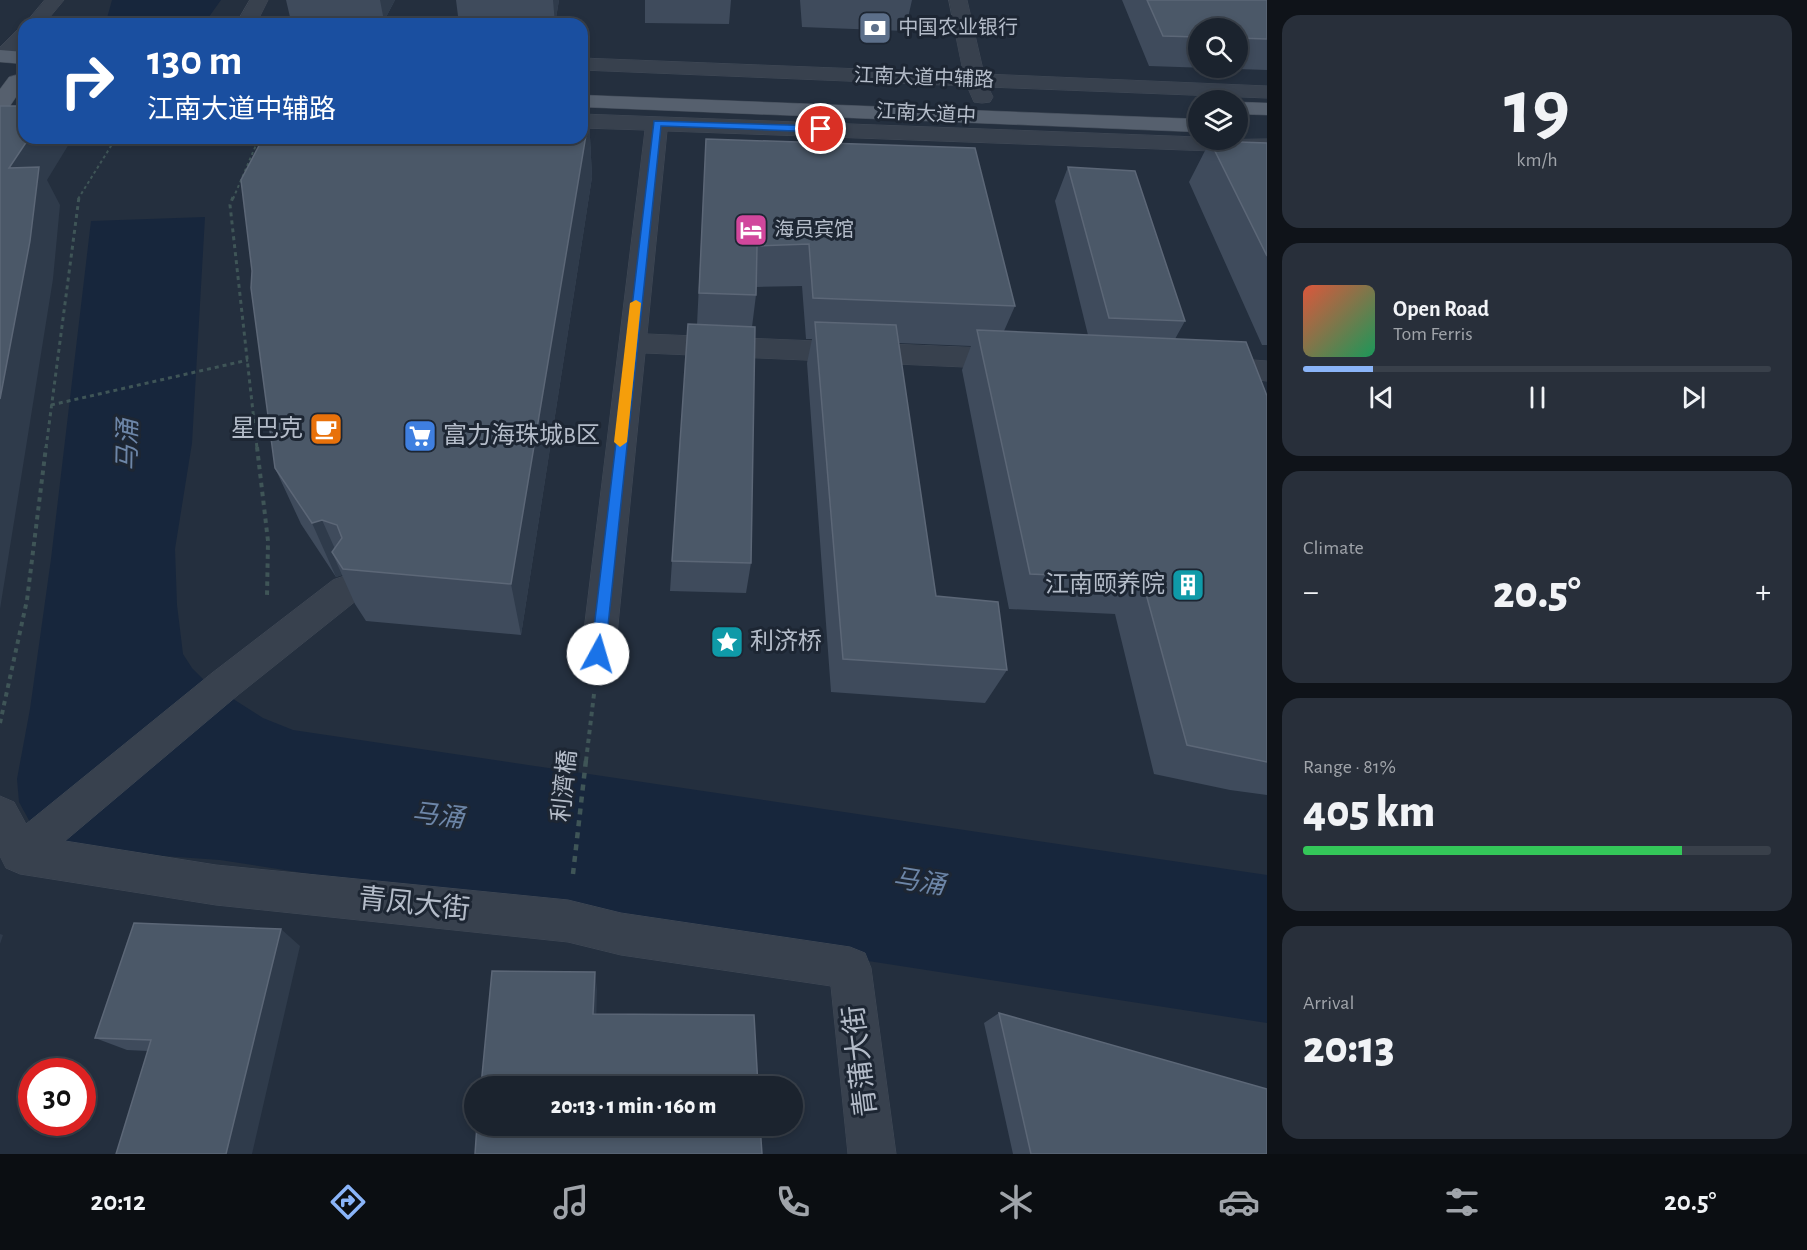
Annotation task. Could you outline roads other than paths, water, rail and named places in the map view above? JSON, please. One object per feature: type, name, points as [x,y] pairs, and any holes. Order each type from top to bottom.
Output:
[{"type":"main road","points":[[0,104],[16,83],[10,57]]},
{"type":"main road","name":"江南大道中","points":[[588,82],[979,88],[1188,105]]},
{"type":"main road","name":"江南大道中","points":[[588,101],[914,123],[1188,126]]},
{"type":"main road","points":[[1248,108],[1267,109]]},
{"type":"main road","points":[[1248,128],[1267,129]]},
{"type":"street","points":[[38,18],[55,0]]},
{"type":"street","points":[[249,18],[259,0]]},
{"type":"street","points":[[958,0],[979,88]]},
{"type":"street","points":[[10,57],[18,44]]},
{"type":"street","name":"江南大道中辅路","points":[[588,64],[979,88],[1267,92]]},
{"type":"street","points":[[588,121],[914,123],[1267,146]]},
{"type":"street","points":[[598,654],[657,123]]},
{"type":"street","points":[[631,343],[1031,360]]},
{"type":"street","points":[[1184,366],[1267,371]]},
{"type":"street","points":[[0,815],[28,847],[225,684],[345,590]]},
{"type":"street","name":"青凤大街","points":[[28,847],[216,885],[568,921],[621,934],[849,968]]},
{"type":"street","name":"青蒲大街","points":[[849,968],[872,1154]]},
{"type":"water","points":[[112,0],[221,0],[208,18],[107,18]]},
{"type":"water","name":"马涌","points":[[205,217],[192,443],[175,549],[177,605],[183,654],[192,668],[205,681],[263,718],[293,730],[1267,875],[1267,1023],[220,860],[163,856],[68,842],[50,836],[31,824],[19,802],[17,779],[30,709],[51,559],[91,221]]},
{"type":"place","name":"中国农业银行","points":[[875,28]]},
{"type":"place","name":"海员宾馆","points":[[751,230]]},
{"type":"place","name":"星巴克","points":[[326,429]]},
{"type":"place","name":"富力海珠城B区","points":[[420,436]]},
{"type":"place","name":"江南颐养院","points":[[1188,585]]},
{"type":"place","name":"利济桥","points":[[727,642]]}]
